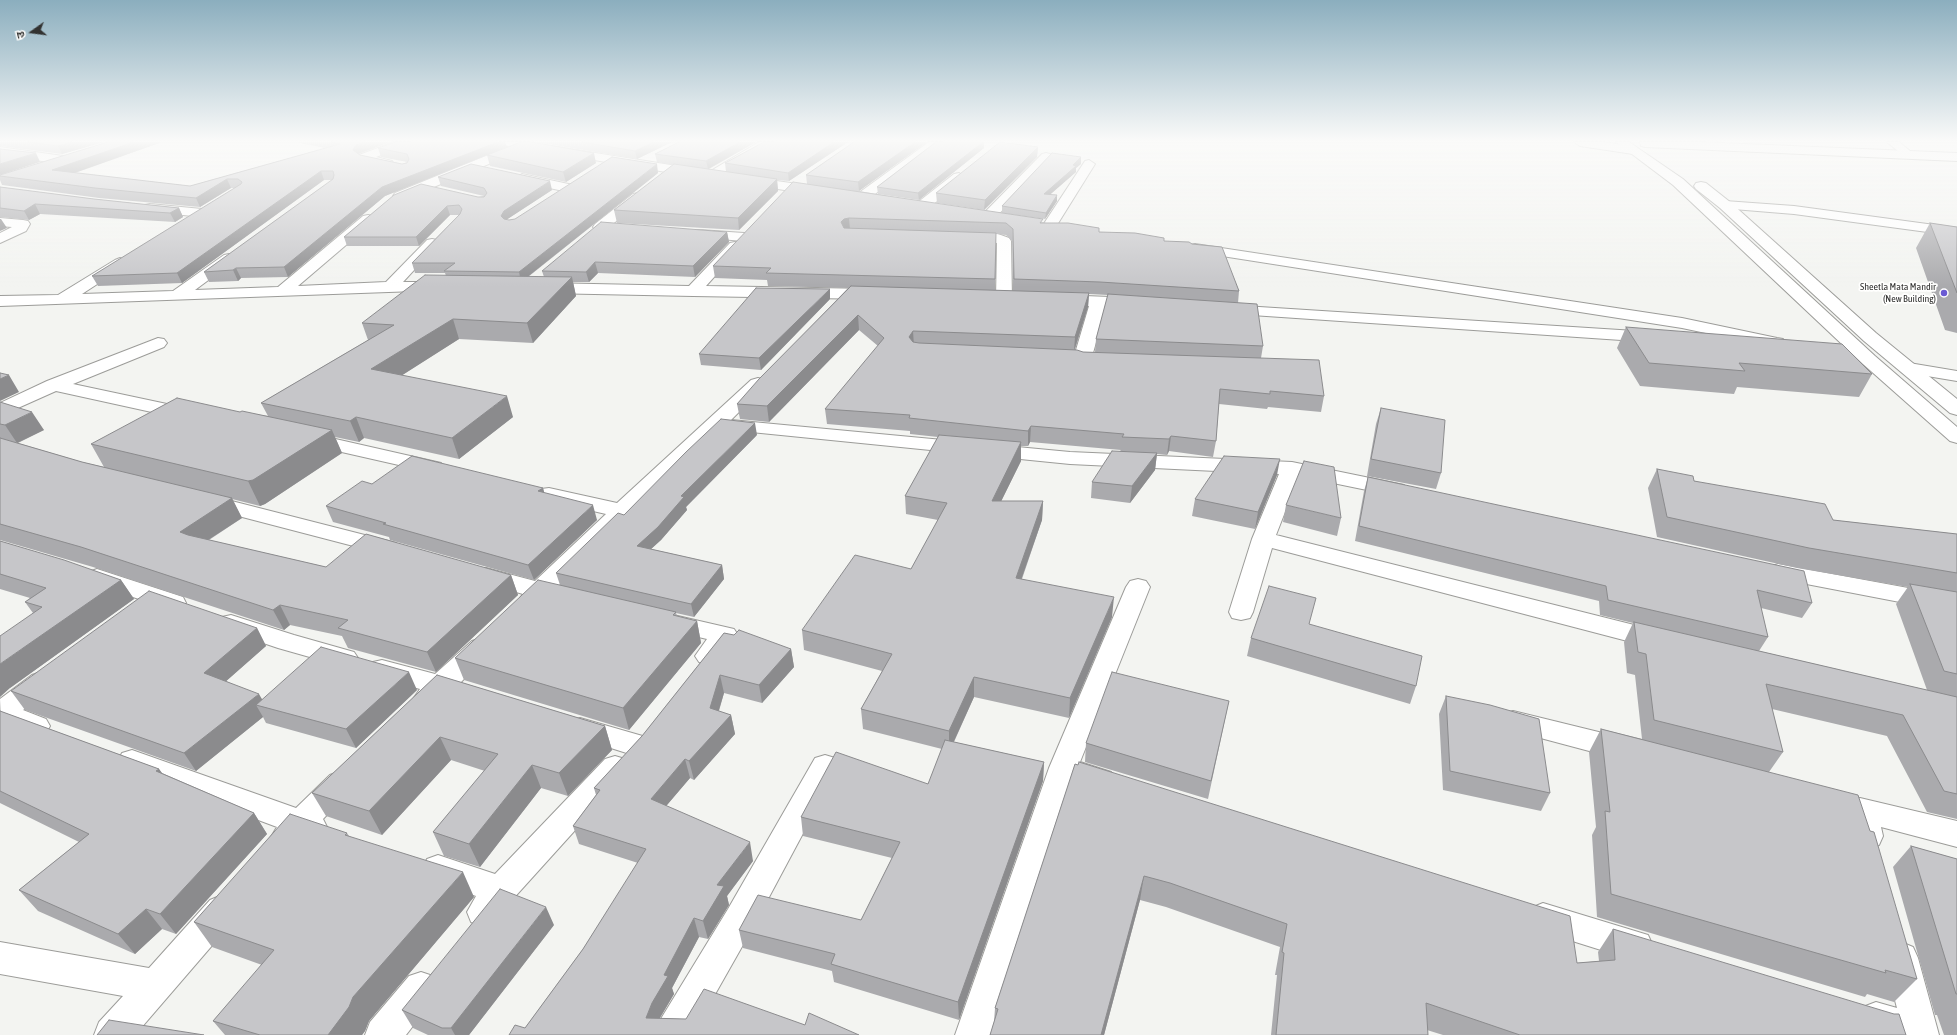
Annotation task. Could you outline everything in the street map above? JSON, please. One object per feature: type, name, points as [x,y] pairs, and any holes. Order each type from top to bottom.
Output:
[{"type":"street","points":[[283,291],[383,206],[415,190]]},
{"type":"street","points":[[434,190],[444,193]]},
{"type":"street","points":[[556,196],[565,190]]},
{"type":"street","points":[[588,236],[647,190]]},
{"type":"street","points":[[781,198],[789,190]]},
{"type":"street","points":[[813,190],[830,193]]},
{"type":"street","points":[[861,198],[871,190]]},
{"type":"street","points":[[922,206],[942,190]]},
{"type":"street","points":[[988,217],[1014,190]]},
{"type":"street","points":[[1050,225],[1072,190]]},
{"type":"street","points":[[1687,190],[1869,360],[1957,437]]},
{"type":"street","points":[[1705,190],[1725,204],[1870,337],[1957,408]]},
{"type":"street","points":[[845,195],[884,201]]},
{"type":"street","points":[[907,204],[944,210]]},
{"type":"street","points":[[137,207],[208,210],[182,225]]},
{"type":"street","points":[[974,214],[1004,219]]},
{"type":"street","points":[[0,222],[23,224],[21,228],[0,239]]},
{"type":"street","points":[[1034,223],[1065,228]]},
{"type":"street","points":[[693,291],[754,226]]},
{"type":"street","points":[[600,227],[624,228]]},
{"type":"street","points":[[688,233],[744,237]]},
{"type":"street","points":[[390,287],[440,236]]},
{"type":"street","points":[[951,237],[998,238],[1003,240],[1004,298]]},
{"type":"street","points":[[1183,246],[1682,323],[1726,331],[1792,347],[1688,340]]},
{"type":"street","points":[[177,296],[241,249]]},
{"type":"street","points":[[63,298],[129,258]]},
{"type":"street","points":[[543,274],[528,285],[693,291],[886,294]]},
{"type":"street","points":[[0,301],[63,298],[177,296],[390,287],[454,287]]},
{"type":"street","points":[[825,316],[847,293]]},
{"type":"street","points":[[1044,299],[1155,305]]},
{"type":"street","points":[[1083,360],[1099,301]]},
{"type":"street","points":[[1210,308],[1664,338]]},
{"type":"street","points":[[0,410],[158,343]]},
{"type":"street","points":[[1846,356],[1869,360]]},
{"type":"street","points":[[518,612],[622,511],[718,424],[777,366]]},
{"type":"street","points":[[1909,368],[1957,376]]},
{"type":"street","points":[[54,386],[208,418]]},
{"type":"street","points":[[718,424],[1070,458],[1292,468],[1413,493]]},
{"type":"street","points":[[294,436],[454,472]]},
{"type":"street","points":[[1241,612],[1263,539],[1292,468]]},
{"type":"street","points":[[530,490],[622,511]]},
{"type":"street","points":[[186,496],[309,526],[409,554]]},
{"type":"street","points":[[1263,539],[1682,645]]},
{"type":"street","points":[[1759,568],[1957,605]]},
{"type":"street","points":[[463,569],[540,591],[578,600]]},
{"type":"street","points":[[78,570],[287,642],[478,696]]},
{"type":"street","points":[[973,1035],[1063,768],[1138,587]]},
{"type":"street","points":[[132,615],[157,597]]},
{"type":"street","points":[[648,617],[725,635],[690,678]]},
{"type":"street","points":[[407,718],[496,633]]},
{"type":"street","points":[[57,669],[7,708],[11,717],[63,736]]},
{"type":"street","points":[[1494,716],[1646,755]]},
{"type":"street","points":[[467,932],[501,890],[643,736],[553,720]]},
{"type":"street","points":[[107,752],[336,835]]},
{"type":"street","points":[[672,1035],[740,919],[825,766]]},
{"type":"street","points":[[268,857],[299,822],[356,767]]},
{"type":"street","points":[[1063,768],[1131,789]]},
{"type":"street","points":[[1875,864],[1849,807],[1957,834]]},
{"type":"street","points":[[411,860],[501,890]]},
{"type":"street","points":[[112,1035],[238,892]]},
{"type":"street","points":[[1516,910],[1667,956]]},
{"type":"street","points":[[1847,1010],[1922,1033],[1895,933]]},
{"type":"street","points":[[0,958],[156,985]]},
{"type":"street","points":[[384,1035],[442,962]]},
{"type":"lane","points":[[1725,204],[1794,210],[1957,232]]},
{"type":"building","points":[[0,190],[26,190],[179,208],[170,213],[35,204],[24,211],[0,208]]},
{"type":"building","points":[[118,190],[209,190],[196,198]]},
{"type":"building","points":[[231,190],[294,190],[177,273],[92,276]]},
{"type":"building","points":[[317,190],[378,190],[284,267],[236,268],[233,270],[204,272]]},
{"type":"building","points":[[406,190],[449,190],[484,197],[487,193],[485,190],[536,190],[504,211],[501,216],[504,219],[515,219],[560,190],[623,190],[519,272],[444,271],[455,263],[412,263],[460,214],[462,209],[459,205],[447,206],[416,237],[344,237],[394,195]]},
{"type":"building","points":[[640,190],[766,190],[738,218],[614,210]]},
{"type":"building","points":[[785,190],[849,190],[1043,219],[1040,223],[1068,223],[1099,228],[1099,232],[1135,233],[1164,238],[1164,241],[1189,242],[1192,244],[1222,247],[1239,291],[1100,282],[1014,279],[1013,229],[1006,223],[849,218],[844,219],[841,222],[844,228],[996,233],[995,279],[766,273],[771,268],[713,266]]},
{"type":"building","points":[[900,190],[921,190],[918,193]]},
{"type":"building","points":[[939,190],[995,190],[985,200],[936,193]]},
{"type":"building","points":[[1017,190],[1048,190],[1044,194],[1057,195],[1046,213],[1002,206]]},
{"type":"building","points":[[601,222],[727,232],[693,266],[595,262],[586,272],[542,271]]},
{"type":"building","points":[[1930,223],[1957,227],[1957,293]]},
{"type":"building","points":[[425,275],[572,277],[527,323],[453,319],[371,369],[507,396],[452,438],[356,417],[350,421],[261,403],[394,325],[362,323]]},
{"type":"building","points":[[851,286],[1089,293],[1075,337],[913,331],[909,337],[913,342],[919,343],[1077,350],[1083,352],[1319,360],[1324,396],[1270,391],[1270,394],[1220,389],[1216,441],[1171,436],[1169,439],[1122,437],[1124,434],[1031,426],[1028,431],[909,418],[910,415],[825,409],[884,338],[858,315],[767,406],[737,404],[759,379]]},
{"type":"building","points":[[756,288],[830,289],[759,358],[699,354]]},
{"type":"building","points":[[1108,294],[1257,304],[1263,346],[1096,339]]},
{"type":"building","points":[[1626,327],[1842,344],[1872,374],[1739,363],[1745,371],[1649,363]]},
{"type":"building","points":[[0,373],[9,375],[0,379]]},
{"type":"building","points":[[177,398],[332,430],[253,480],[248,481],[91,444]]},
{"type":"building","points":[[0,402],[32,412],[5,425],[0,424]]},
{"type":"building","points":[[1381,408],[1445,420],[1441,473],[1371,459]]},
{"type":"building","points":[[721,419],[755,423],[681,496],[684,497],[658,527],[637,546],[722,565],[691,604],[556,573],[618,513],[624,515]]},
{"type":"building","points":[[939,435],[1021,442],[992,501],[1043,501],[1016,578],[1114,597],[1070,698],[974,677],[949,731],[861,709],[892,654],[802,630],[855,555],[911,569],[947,503],[905,496]]},
{"type":"building","points":[[0,438],[82,462],[232,498],[180,532],[188,535],[326,567],[366,534],[511,575],[427,652],[338,628],[348,620],[280,605],[273,610],[81,547],[0,524]]},
{"type":"building","points":[[1112,451],[1157,453],[1132,486],[1092,482]]},
{"type":"building","points":[[412,456],[543,488],[538,491],[593,505],[528,565],[383,524],[386,523],[326,506],[362,481],[372,484]]},
{"type":"building","points":[[1224,456],[1280,459],[1258,512],[1195,499]]},
{"type":"building","points":[[1304,461],[1334,467],[1341,518],[1286,505]]},
{"type":"building","points":[[1657,469],[1693,476],[1694,481],[1825,504],[1833,520],[1957,534],[1957,573],[1809,548],[1667,517]]},
{"type":"building","points":[[1368,477],[1804,571],[1812,603],[1757,590],[1768,637],[1608,600],[1606,586],[1359,526]]},
{"type":"building","points":[[0,541],[64,560],[121,580],[0,664],[0,636],[42,607],[25,602],[46,588],[0,574]]},
{"type":"building","points":[[538,580],[676,612],[673,615],[697,621],[623,708],[455,658]]},
{"type":"building","points":[[1910,584],[1957,592],[1957,674],[1944,671]]},
{"type":"building","points":[[1269,586],[1316,598],[1309,624],[1422,656],[1416,686],[1251,638]]},
{"type":"building","points":[[149,591],[257,628],[204,673],[259,694],[184,753],[11,691]]},
{"type":"building","points":[[1634,622],[1957,697],[1957,794],[1944,791],[1903,715],[1766,684],[1783,752],[1654,720],[1646,654],[1638,652]]},
{"type":"building","points":[[739,630],[791,649],[759,685],[720,675],[710,708],[731,715],[689,761],[685,759],[651,799],[750,842],[717,885],[724,886],[703,921],[694,918],[664,975],[668,976],[652,1003],[646,1018],[686,1019],[704,989],[805,1025],[809,1013],[859,1035],[509,1035],[515,1025],[525,1028],[583,949],[646,849],[573,826],[600,790],[594,788],[642,736],[724,633],[734,635]]},
{"type":"building","points":[[321,647],[409,672],[346,729],[256,705]]},
{"type":"building","points":[[1112,672],[1229,701],[1211,781],[1086,743]]},
{"type":"building","points":[[437,675],[605,726],[559,773],[532,765],[469,844],[433,832],[498,754],[440,737],[369,811],[312,793]]},
{"type":"building","points":[[1446,696],[1490,705],[1539,719],[1550,793],[1450,771]]},
{"type":"building","points":[[0,711],[159,769],[156,771],[254,813],[160,914],[146,909],[118,934],[19,890],[89,834],[0,791]]},
{"type":"building","points":[[1601,729],[1858,795],[1870,831],[1874,832],[1917,979],[1885,970],[1886,973],[1611,894],[1605,811],[1610,812]]},
{"type":"building","points":[[945,740],[1044,762],[958,1002],[831,964],[835,954],[739,930],[758,895],[861,920],[900,842],[801,817],[836,752],[928,784]]},
{"type":"building","points":[[1079,762],[1570,916],[1577,963],[1615,960],[1613,929],[1894,1014],[1899,1014],[1906,1035],[1520,1035],[1426,1003],[1428,1035],[1276,1035],[1284,953],[1282,952],[1287,924],[1170,883],[1144,876],[1101,1035],[990,1035],[998,1009],[995,1008],[1075,764],[1078,765]]},
{"type":"building","points":[[290,814],[347,833],[345,835],[463,872],[353,997],[349,1007],[328,1035],[260,1035],[213,1021],[274,950],[194,922]]},
{"type":"building","points":[[1911,846],[1957,859],[1957,994],[1956,994]]},
{"type":"building","points":[[500,889],[546,907],[451,1028],[442,1028],[402,1010]]},
{"type":"building","points":[[109,1020],[204,1035],[97,1035]]},
{"type":"place","name":"Sheetla Mata Mandir (New Building)","points":[[1944,293]]}]
